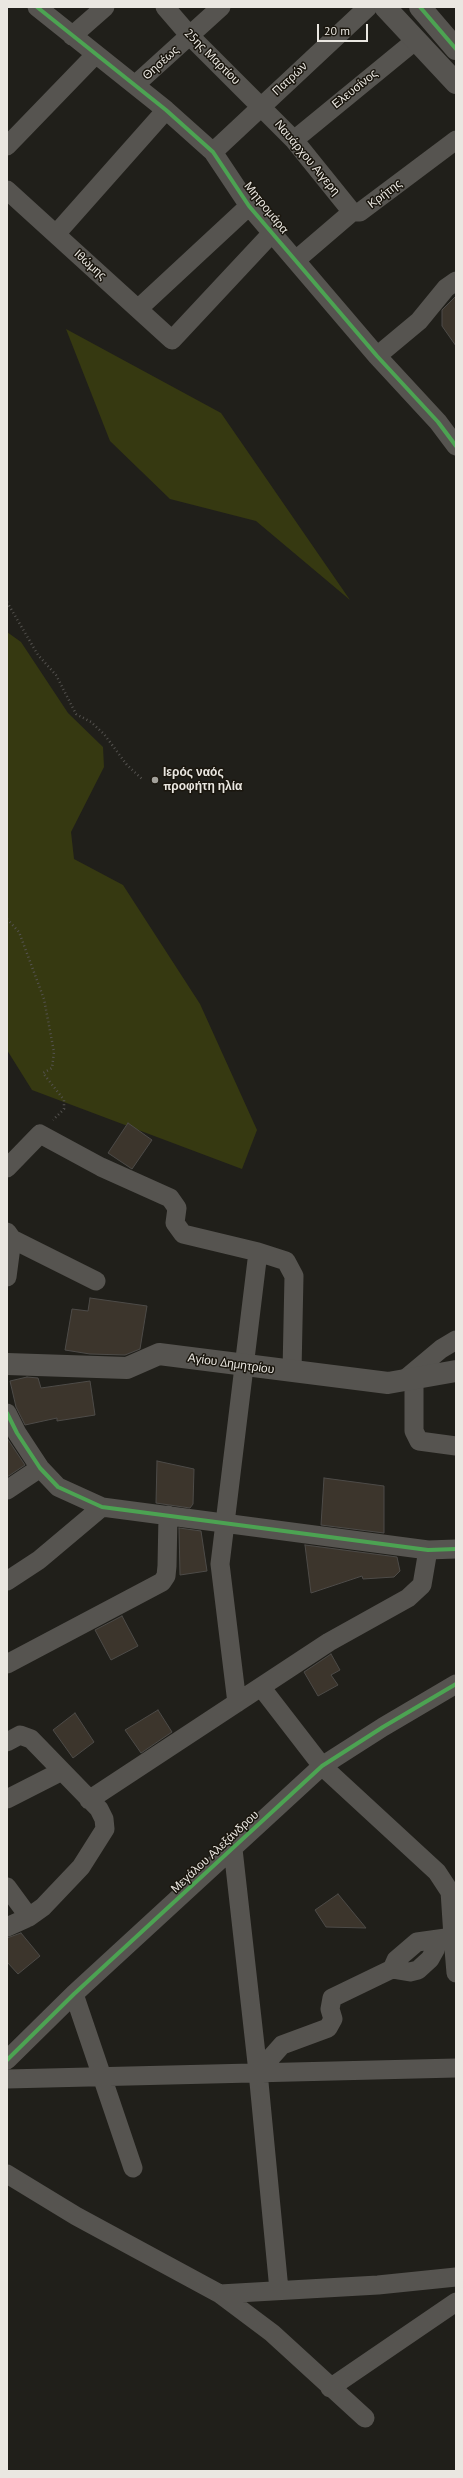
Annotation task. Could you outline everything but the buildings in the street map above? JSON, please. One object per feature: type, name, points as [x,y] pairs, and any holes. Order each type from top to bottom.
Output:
[{"type":"street","points":[[72,36],[104,7]]},
{"type":"street","name":"25ης Μαρτίου","points":[[165,7],[190,36],[261,105]]},
{"type":"street","name":"Θησέως","points":[[135,85],[221,7]]},
{"type":"street","name":"Πατρών","points":[[213,152],[261,105],[368,7]]},
{"type":"street","points":[[385,7],[456,83]]},
{"type":"street","points":[[420,7],[456,49]]},
{"type":"street","name":"Μητρομάρα","points":[[44,10],[72,36],[166,110],[213,152],[249,206],[377,356],[438,422],[456,446]]},
{"type":"street","name":"Ελευσίνος","points":[[294,140],[416,40]]},
{"type":"street","points":[[7,146],[96,54]]},
{"type":"street","name":"Ναυάρχου Αιγερη","points":[[261,105],[294,140],[352,212]]},
{"type":"street","points":[[56,234],[166,110]]},
{"type":"street","name":"Κρήτης","points":[[296,260],[352,212],[360,212],[456,140]]},
{"type":"street","name":"Ιθώμης","points":[[7,190],[172,340],[272,233]]},
{"type":"street","points":[[138,309],[249,206]]},
{"type":"street","points":[[377,356],[419,321],[446,288],[456,281]]},
{"type":"street","points":[[7,1168],[40,1134],[101,1167],[170,1198],[177,1208],[175,1223],[183,1234],[258,1252],[286,1261],[294,1276],[292,1372]]},
{"type":"street","points":[[7,1277],[10,1235],[96,1281]]},
{"type":"street","points":[[237,1703],[220,1564],[258,1252]]},
{"type":"street","points":[[456,1340],[441,1350],[409,1379],[414,1432],[418,1441],[456,1446]]},
{"type":"street","name":"Αγίου Δημητρίου","points":[[7,1364],[127,1368],[159,1354],[292,1372],[388,1382],[456,1371]]},
{"type":"street","points":[[7,1414],[17,1434],[40,1468],[58,1487],[102,1507],[428,1550],[456,1549]]},
{"type":"street","points":[[7,1490],[40,1468]]},
{"type":"street","points":[[7,1582],[39,1560],[102,1507]]},
{"type":"street","points":[[7,1664],[162,1582],[166,1576],[167,1566],[168,1515]]},
{"type":"street","points":[[89,1800],[329,1642],[408,1598],[422,1585],[428,1550]]},
{"type":"street","name":"Μεγάλου Αλεξάνδρου","points":[[7,2060],[74,1994],[322,1766],[383,1727],[456,1684]]},
{"type":"street","points":[[261,1686],[322,1766],[437,1872],[453,1896],[448,1937],[456,1973]]},
{"type":"street","points":[[7,1742],[20,1735],[27,1736],[99,1809],[104,1819],[105,1829],[103,1836],[81,1867],[43,1907],[29,1917],[7,1926]]},
{"type":"street","points":[[7,1799],[62,1772]]},
{"type":"street","points":[[233,1849],[258,2072],[279,2290]]},
{"type":"street","points":[[7,1887],[29,1917]]},
{"type":"street","points":[[258,2072],[282,2045],[328,2028],[333,2019],[330,2009],[332,1998],[392,1969],[396,1960],[417,1942],[448,1937]]},
{"type":"street","points":[[74,1994],[133,2168]]},
{"type":"street","points":[[7,2079],[456,2068]]},
{"type":"street","points":[[7,2174],[82,2220],[220,2294],[272,2333],[364,2418]]},
{"type":"street","points":[[220,2294],[378,2285],[456,2277]]},
{"type":"street","points":[[330,2388],[456,2302]]},
{"type":"path","points":[[7,602],[38,655],[56,675],[76,714],[91,722],[104,734],[127,765],[142,779]]},
{"type":"path","points":[[7,918],[20,932],[44,999],[54,1052],[52,1068],[43,1073],[64,1100],[64,1109],[40,1134]]},
{"type":"green space","points":[[66,329],[221,413],[350,600],[256,521],[170,499],[110,441]]},
{"type":"green space","points":[[7,632],[21,642],[68,713],[103,747],[104,767],[71,832],[74,859],[123,885],[200,1004],[257,1130],[242,1169],[32,1090],[7,1050]]},
{"type":"cycle path","points":[[37,7],[166,110],[213,152],[249,206],[377,356],[438,422],[456,446]]},
{"type":"cycle path","points":[[420,7],[456,49]]},
{"type":"cycle path","points":[[7,1413],[17,1433],[40,1468],[58,1487],[102,1507],[428,1550],[456,1549]]},
{"type":"cycle path","points":[[7,2060],[74,1994],[322,1766],[383,1727],[456,1684]]},
{"type":"place","name":"Ιερός ναός προφήτη ηλία","points":[[155,780]]}]
